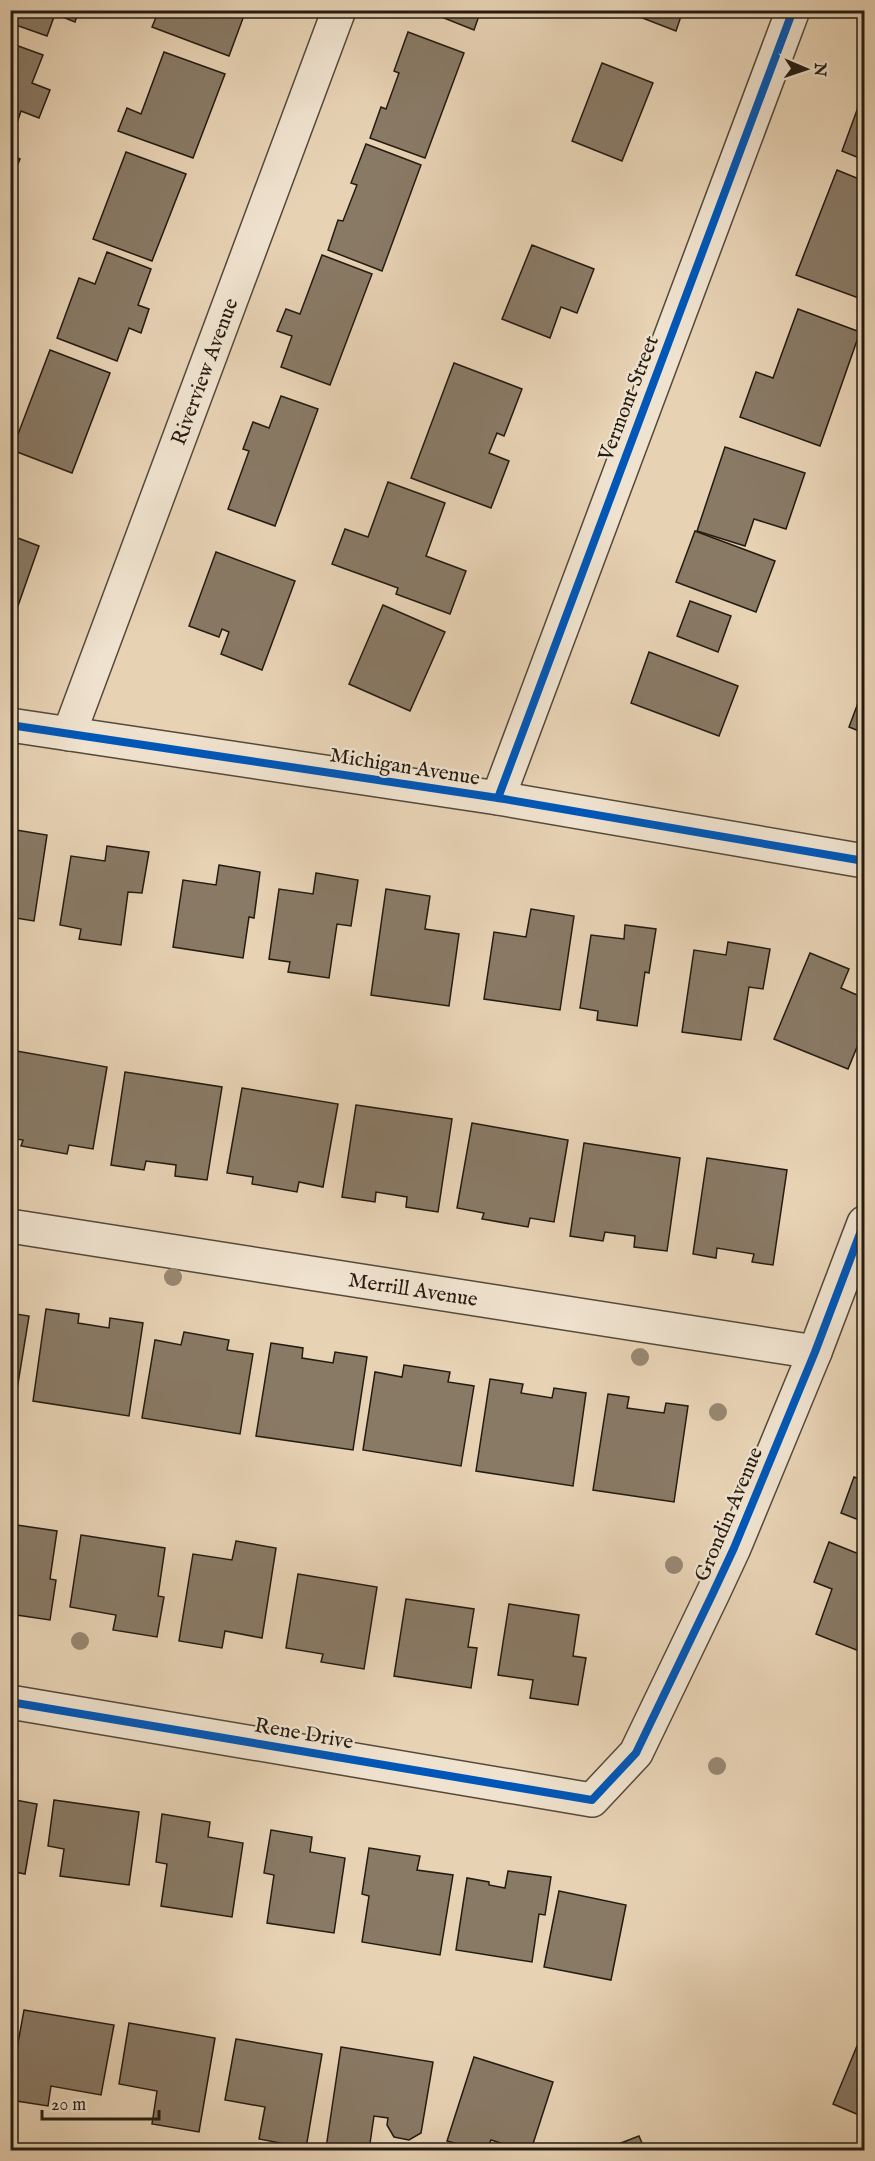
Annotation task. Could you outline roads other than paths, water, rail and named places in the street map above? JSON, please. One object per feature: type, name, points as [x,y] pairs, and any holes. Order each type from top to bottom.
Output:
[{"type":"street","name":"Riverview Avenue","points":[[69,734],[339,10]]},
{"type":"street","name":"Vermont Street","points":[[498,798],[793,10]]},
{"type":"street","name":"Michigan Avenue","points":[[10,725],[498,798],[864,861]]},
{"type":"street","name":"Grondin Avenue","points":[[592,1800],[636,1753],[734,1548],[815,1352],[864,1223]]},
{"type":"street","name":"Merrill Avenue","points":[[10,1226],[815,1352]]},
{"type":"street","name":"Rene Drive","points":[[10,1702],[592,1800]]}]
